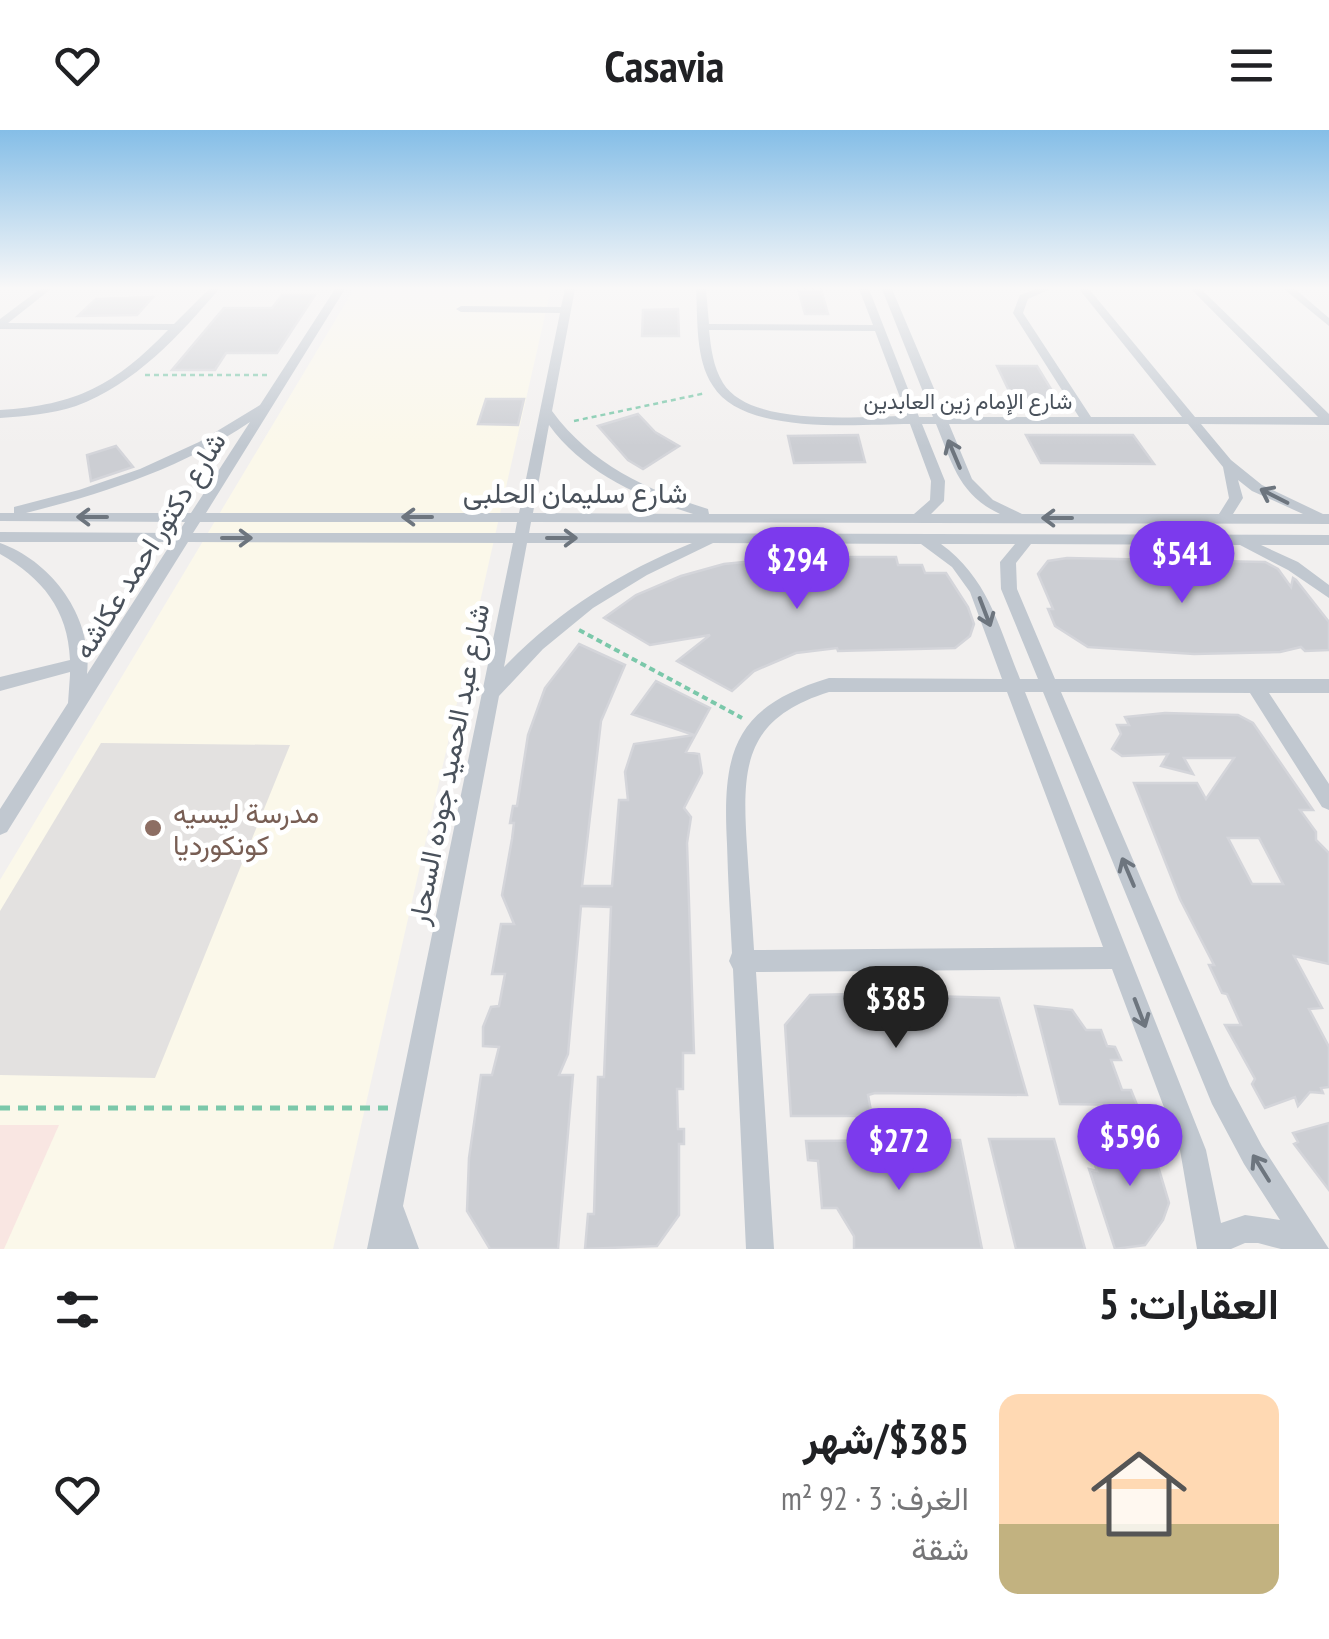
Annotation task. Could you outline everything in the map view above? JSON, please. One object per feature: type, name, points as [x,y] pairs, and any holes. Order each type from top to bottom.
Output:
[{"type":"street","points":[[0,414],[28,414],[78,402],[130,375],[162,341]]},
{"type":"street","name":"شارع دكتور احمد عكاشه","points":[[0,826],[307,341]]},
{"type":"street","name":"شارع عبد الحميد جوده السحار","points":[[381,1249],[524,517],[550,418],[561,341]]},
{"type":"street","points":[[705,341],[708,374],[718,390]]},
{"type":"street","points":[[885,341],[940,492],[921,528],[969,576],[1193,1150],[1211,1248],[1241,1228],[1261,1228],[1308,1249]]},
{"type":"street","points":[[908,341],[974,493],[1024,529],[1006,575],[1050,686],[1221,1094],[1252,1155],[1316,1249]]},
{"type":"street","points":[[1036,341],[1088,421]]},
{"type":"street","points":[[1127,341],[1226,463],[1278,499],[1328,520]]},
{"type":"street","points":[[1249,341],[1329,421]]},
{"type":"street","name":"شارع الإمام زين العابدين","points":[[718,390],[747,408],[788,418],[1329,421]]},
{"type":"street","points":[[0,516],[160,468],[227,433],[269,403]]},
{"type":"street","points":[[550,418],[585,456],[630,484],[723,517]]},
{"type":"street","points":[[1223,519],[1236,498],[1226,463]]},
{"type":"street","name":"شارع سليمان الحلبى","points":[[0,516],[806,518],[921,528],[1024,529],[1129,540],[1329,540]]},
{"type":"street","points":[[806,518],[810,539]]},
{"type":"street","points":[[1117,519],[1129,540]]},
{"type":"street","name":"شارع سليمان الحلبى","points":[[1024,529],[1117,519],[1328,520]]},
{"type":"street","name":"شارع سليمان الحلبى","points":[[0,537],[810,539],[921,528]]},
{"type":"street","points":[[488,695],[562,620],[611,585],[718,539]]},
{"type":"street","points":[[1238,540],[1292,566],[1329,593]]},
{"type":"street","points":[[0,548],[43,573],[59,590],[71,614],[81,663],[77,707]]},
{"type":"street","points":[[0,684],[81,663]]},
{"type":"street","points":[[760,1249],[740,961],[735,770],[756,725],[788,699],[830,685],[1329,686]]},
{"type":"street","points":[[1255,686],[1329,801]]},
{"type":"street","points":[[740,961],[1118,958]]},
{"type":"street","points":[[390,1206],[405,1249]]},
{"type":"path","points":[[130,375],[285,375]]},
{"type":"path","points":[[550,418],[718,390]]},
{"type":"path","points":[[562,620],[756,725]]},
{"type":"path","points":[[0,1108],[409,1108]]},
{"type":"shaded area","points":[[323,341],[539,341],[333,1249],[0,1249],[0,880]]},
{"type":"shaded area","name":"مدرسة ليسيه كونكورديا","points":[[101,743],[290,745],[155,1078],[0,1075],[0,911]]},
{"type":"shaded area","points":[[0,1125],[59,1125],[4,1249],[0,1249]]},
{"type":"building","points":[[196,341],[285,341],[277,353],[226,353],[215,370],[172,370]]},
{"type":"building","points":[[997,366],[1037,366],[1057,399],[1013,399]]},
{"type":"building","points":[[486,399],[524,399],[518,425],[478,424]]},
{"type":"building","points":[[638,414],[655,432],[679,446],[643,469],[628,460],[598,426]]},
{"type":"building","points":[[858,435],[865,462],[794,463],[788,436]]},
{"type":"building","points":[[1026,435],[1133,435],[1154,464],[1041,463]]},
{"type":"building","points":[[116,446],[133,467],[91,481],[87,455]]},
{"type":"building","points":[[793,557],[896,557],[898,565],[922,565],[925,573],[946,573],[968,607],[974,624],[970,636],[955,648],[837,648],[796,653],[754,671],[732,691],[677,661],[710,635],[650,645],[604,618],[636,595],[681,576],[724,564]]},
{"type":"building","points":[[1067,558],[1265,562],[1278,569],[1291,587],[1293,578],[1296,580],[1329,622],[1329,650],[1305,651],[1301,647],[1280,652],[1194,654],[1088,647],[1055,626],[1048,609],[1053,609],[1038,574],[1048,561]]},
{"type":"building","points":[[579,644],[625,665],[601,721],[582,886],[612,886],[619,800],[628,800],[625,772],[634,744],[694,735],[632,714],[656,681],[710,708],[686,752],[699,754],[702,773],[684,808],[691,817],[687,843],[694,1053],[683,1053],[683,1089],[677,1089],[678,1129],[684,1129],[684,1144],[679,1144],[679,1215],[657,1246],[585,1249],[588,1214],[594,1214],[598,1077],[604,1077],[611,907],[581,906],[568,1054],[559,1075],[573,1075],[558,1249],[490,1249],[467,1211],[469,1158],[481,1075],[492,1075],[499,1047],[483,1046],[483,1027],[491,1007],[499,1006],[505,974],[492,974],[501,924],[514,924],[502,895],[514,823],[510,823],[513,806],[517,806],[528,735],[545,688]]},
{"type":"building","points":[[1165,713],[1238,715],[1253,723],[1313,810],[1300,810],[1316,832],[1316,840],[1329,853],[1329,964],[1294,956],[1322,1008],[1309,1009],[1329,1047],[1329,1087],[1321,1088],[1323,1093],[1310,1092],[1298,1106],[1295,1097],[1265,1108],[1252,1084],[1255,1079],[1225,1025],[1241,1025],[1209,965],[1214,965],[1180,899],[1134,783],[1197,783],[1206,799],[1234,758],[1184,758],[1193,774],[1161,766],[1168,754],[1122,756],[1112,749],[1121,734],[1117,725],[1129,725],[1125,717]],"holes":[[[1228,838],[1259,838],[1283,884],[1252,884]]]},
{"type":"building","points":[[810,995],[999,998],[1027,1095],[875,1093],[868,1095],[872,1116],[791,1116],[785,1025]]},
{"type":"building","points":[[1035,1006],[1072,1010],[1086,1030],[1101,1030],[1107,1046],[1115,1047],[1121,1060],[1111,1060],[1122,1090],[1131,1090],[1137,1105],[1060,1104]]},
{"type":"building","points":[[1329,1123],[1329,1190],[1294,1144],[1298,1142],[1293,1133]]},
{"type":"building","points":[[989,1139],[1054,1139],[1085,1249],[1016,1249]]},
{"type":"building","points":[[1160,1139],[1168,1155],[1158,1166],[1169,1203],[1163,1220],[1145,1245],[1115,1249],[1089,1169],[1097,1171],[1088,1144]]},
{"type":"building","points":[[960,1140],[982,1249],[854,1249],[854,1236],[837,1208],[822,1208],[818,1161],[808,1160],[806,1141]]},
{"type":"place","name":"مدرسة ليسيه كونكورديا","points":[[153,828]]}]
